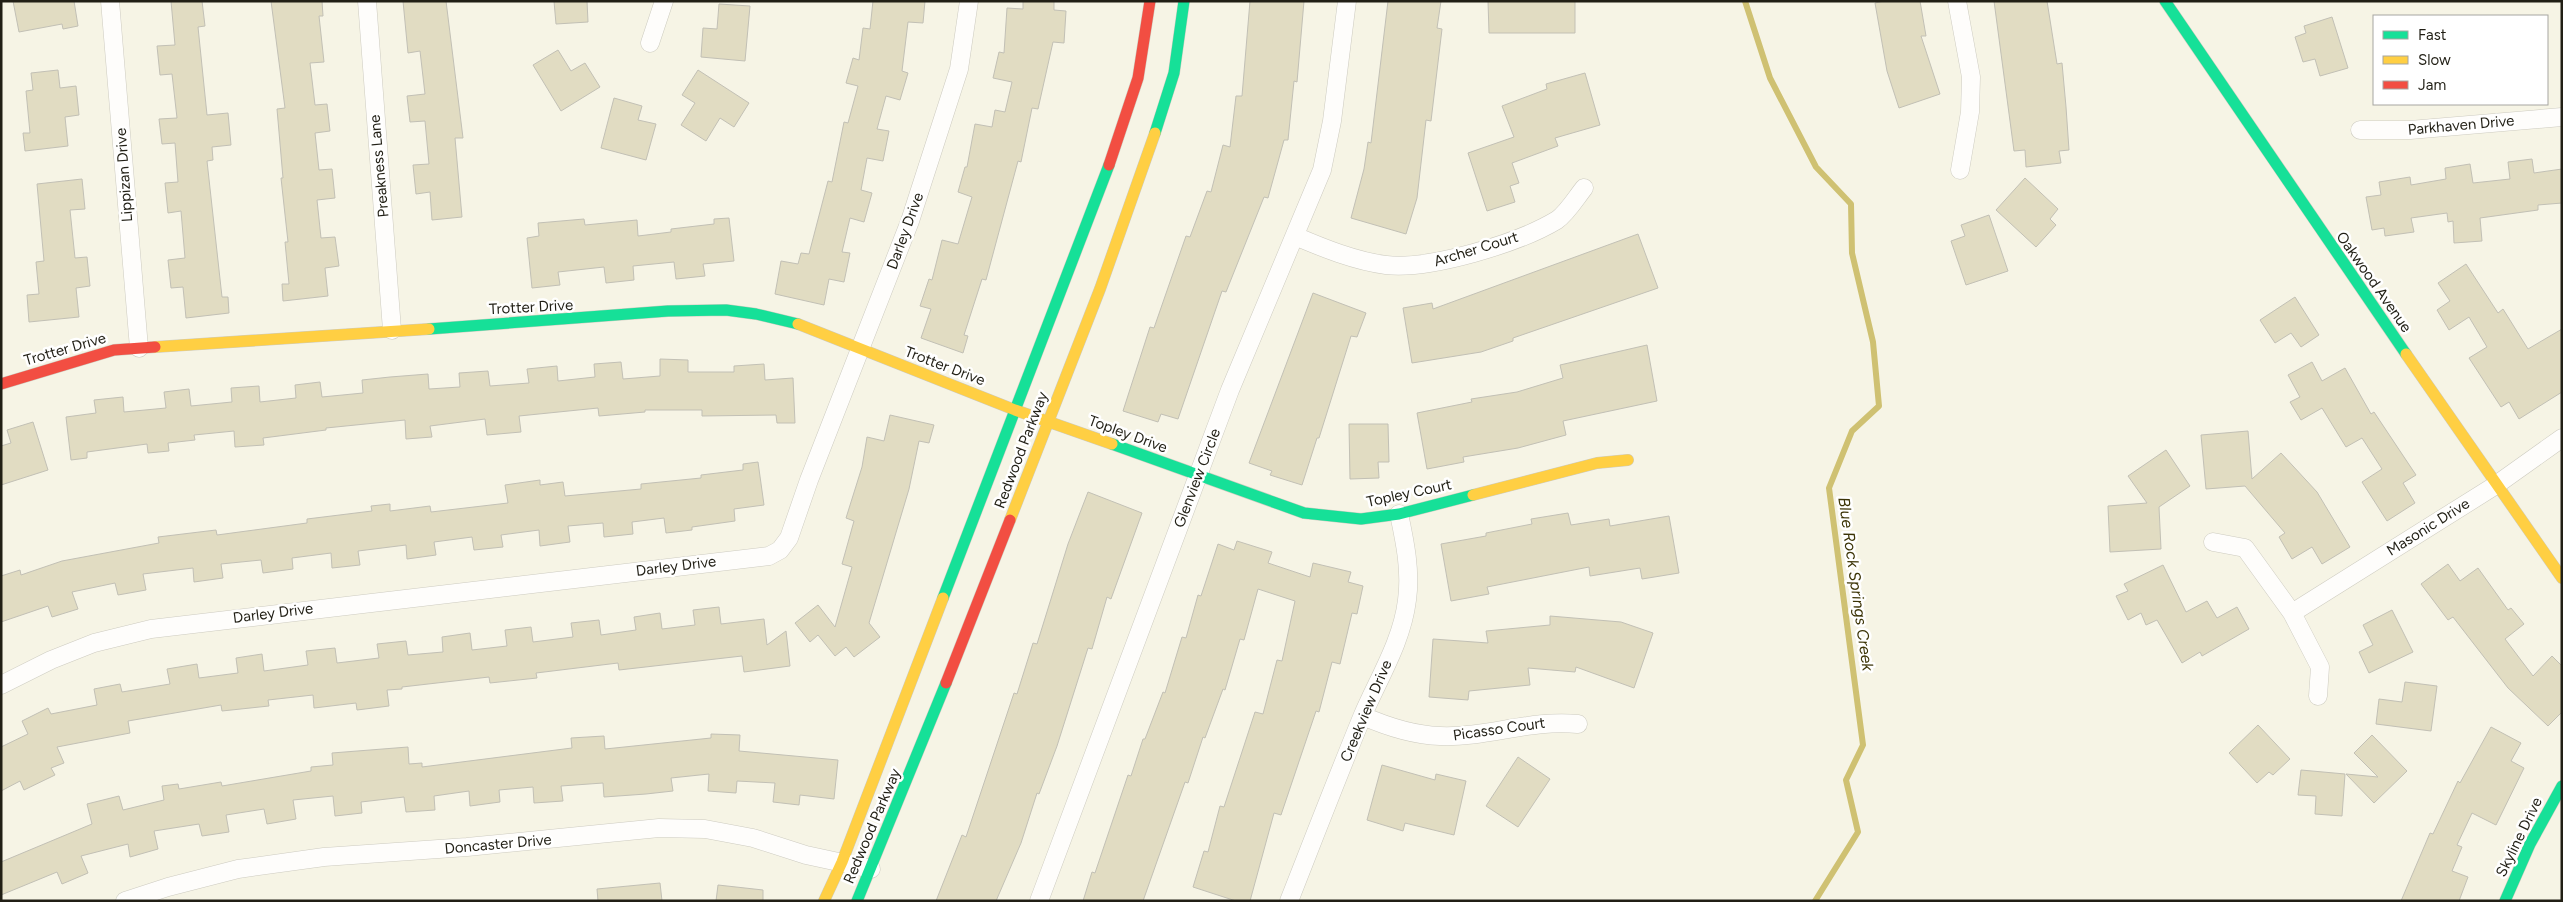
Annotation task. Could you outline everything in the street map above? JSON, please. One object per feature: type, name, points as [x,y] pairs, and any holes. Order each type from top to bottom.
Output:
[{"type":"main road","name":"Redwood Parkway","points":[[824,901],[842,862],[1123,125],[1138,78],[1150,1]]},
{"type":"main road","name":"Redwood Parkway","points":[[857,901],[1026,482],[1147,158],[1174,73],[1184,1]]},
{"type":"main road","name":"Oakwood Avenue","points":[[2165,1],[2496,485],[2562,578]]},
{"type":"main road","name":"Trotter Drive","points":[[1,384],[114,350],[607,317],[668,311],[726,310],[756,314],[800,325],[1015,410],[1048,421]]},
{"type":"main road","name":"Topley Drive","points":[[1048,421],[1198,476]]},
{"type":"main road","name":"Topley Court","points":[[1198,476],[1304,513],[1361,518],[1399,514],[1597,463],[1628,460]]},
{"type":"main road","name":"Skyline Drive","points":[[2505,901],[2530,844],[2562,786]]},
{"type":"street","name":"Lippizan Drive","points":[[110,1],[139,348]]},
{"type":"street","name":"Preakness Lane","points":[[367,1],[392,330]]},
{"type":"street","points":[[650,43],[664,1]]},
{"type":"street","name":"Darley Drive","points":[[1,685],[51,660],[85,646],[151,629],[769,556],[780,550],[789,538],[808,480],[910,221],[959,69],[969,1]]},
{"type":"street","name":"Glenview Circle","points":[[1039,901],[1230,390],[1322,170],[1332,121],[1347,1]]},
{"type":"street","points":[[1957,1],[1971,77],[1970,112],[1960,170]]},
{"type":"street","name":"Parkhaven Drive","points":[[2360,130],[2410,130],[2562,116]]},
{"type":"street","name":"Archer Court","points":[[1295,236],[1349,256],[1385,265],[1438,263],[1522,236],[1558,219],[1584,188]]},
{"type":"street","name":"Masonic Drive","points":[[2292,613],[2496,485],[2562,438]]},
{"type":"street","name":"Creekview Drive","points":[[1289,901],[1363,716],[1399,636],[1407,600],[1406,546],[1399,514]]},
{"type":"street","points":[[2213,542],[2244,548],[2292,613],[2320,667],[2318,696]]},
{"type":"street","name":"Picasso Court","points":[[1363,716],[1414,734],[1441,736],[1556,722],[1578,724]]},
{"type":"street","name":"Doncaster Drive","points":[[125,901],[170,894],[238,869],[324,857],[467,847],[659,828],[705,829],[724,832],[753,838],[806,855],[871,869]]},
{"type":"building","points":[[13,1],[74,1],[78,26],[63,29],[62,24],[19,32]]},
{"type":"building","points":[[171,1],[202,1],[205,26],[198,27],[207,115],[228,113],[231,145],[212,147],[213,160],[207,161],[222,297],[228,297],[229,313],[186,318],[183,287],[171,288],[168,260],[185,258],[181,211],[168,213],[165,183],[178,182],[175,143],[162,144],[159,119],[177,118],[172,74],[160,75],[157,46],[175,45]]},
{"type":"building","points":[[271,1],[322,1],[323,16],[319,16],[324,62],[310,63],[315,105],[327,104],[330,131],[315,133],[319,170],[332,169],[335,198],[317,200],[321,238],[335,237],[339,266],[325,268],[328,296],[283,301],[282,284],[289,284],[285,242],[288,242],[281,178],[283,178],[277,109],[285,108]]},
{"type":"building","points":[[403,1],[446,1],[463,138],[455,138],[462,217],[432,220],[430,192],[416,194],[413,165],[429,164],[425,121],[410,122],[407,96],[425,94],[420,51],[408,53]]},
{"type":"building","points":[[554,1],[587,1],[588,22],[556,24]]},
{"type":"building","points":[[873,1],[925,1],[923,23],[908,22],[902,71],[908,73],[900,100],[886,96],[877,129],[889,131],[883,161],[867,158],[861,190],[872,193],[864,222],[850,218],[842,252],[850,253],[844,282],[829,279],[824,305],[775,294],[781,261],[798,264],[801,253],[809,254],[828,181],[832,182],[844,122],[848,123],[858,86],[846,83],[853,58],[859,60],[863,28],[870,29]]},
{"type":"building","points":[[1023,1],[1054,1],[1054,10],[1066,11],[1064,43],[1053,42],[1038,109],[1032,108],[1021,162],[1018,161],[986,280],[982,279],[964,335],[968,336],[963,353],[921,338],[931,309],[920,306],[929,279],[932,280],[942,240],[958,244],[972,197],[958,192],[965,167],[967,167],[975,124],[992,127],[995,110],[1005,112],[1012,82],[993,78],[999,52],[1004,53],[1007,8],[1023,9]]},
{"type":"building","points":[[1250,1],[1304,1],[1297,82],[1294,81],[1288,140],[1284,140],[1268,198],[1264,197],[1226,292],[1222,291],[1178,419],[1161,414],[1158,422],[1123,411],[1150,327],[1154,328],[1186,236],[1190,237],[1207,191],[1211,192],[1223,145],[1230,147],[1236,96],[1242,96]]},
{"type":"building","points":[[1388,1],[1441,1],[1437,28],[1442,29],[1431,121],[1426,120],[1417,198],[1406,234],[1351,218],[1364,169],[1368,142],[1371,143]]},
{"type":"building","points":[[1488,1],[1575,1],[1575,33],[1489,33]]},
{"type":"building","points":[[1884,1],[1920,1],[1926,36],[1921,36],[1940,94],[1899,108],[1887,71],[1875,3]]},
{"type":"building","points":[[1994,1],[2047,1],[2057,64],[2062,63],[2066,107],[2069,150],[2059,151],[2061,163],[2026,167],[2025,150],[2014,151]]},
{"type":"building","points":[[719,4],[750,6],[745,61],[701,57],[703,28],[717,29]]},
{"type":"building","points":[[2332,17],[2348,68],[2320,76],[2315,59],[2303,62],[2295,37],[2306,33],[2304,26]]},
{"type":"building","points":[[558,50],[571,71],[585,63],[600,87],[561,111],[533,65]]},
{"type":"building","points":[[58,70],[60,88],[76,86],[79,115],[65,117],[68,146],[25,151],[23,133],[30,133],[26,91],[33,90],[31,73]]},
{"type":"building","points":[[698,70],[749,103],[734,127],[720,118],[706,141],[681,125],[695,103],[682,95]]},
{"type":"building","points":[[1585,73],[1600,125],[1555,138],[1558,146],[1512,163],[1519,183],[1510,186],[1515,202],[1487,211],[1468,153],[1514,137],[1502,106],[1547,89],[1546,84]]},
{"type":"building","points":[[614,98],[642,106],[638,120],[656,124],[646,160],[601,148]]},
{"type":"building","points":[[2532,159],[2534,173],[2562,169],[2562,203],[2538,205],[2538,210],[2480,218],[2482,241],[2454,243],[2453,221],[2448,222],[2447,213],[2411,218],[2414,232],[2385,236],[2384,228],[2372,230],[2366,197],[2381,195],[2379,182],[2410,177],[2411,185],[2446,179],[2445,168],[2470,164],[2473,183],[2510,179],[2508,162]]},
{"type":"building","points":[[2025,178],[2058,209],[2050,219],[2056,225],[2036,247],[1996,210]]},
{"type":"building","points":[[82,179],[85,209],[70,210],[75,258],[87,257],[90,286],[76,288],[79,317],[29,322],[27,295],[39,294],[36,262],[44,261],[37,184]]},
{"type":"building","points":[[1989,215],[2008,271],[1966,285],[1951,241],[1965,236],[1961,225]]},
{"type":"building","points":[[729,218],[734,261],[703,264],[705,276],[676,279],[674,262],[633,266],[634,280],[606,283],[604,267],[558,272],[560,285],[532,288],[527,238],[539,236],[538,223],[584,219],[585,225],[637,220],[638,236],[671,232],[671,229],[714,224],[714,219]]},
{"type":"building","points":[[1638,234],[1658,288],[1513,338],[1513,341],[1481,352],[1412,363],[1403,308],[1432,303],[1433,309]]},
{"type":"building","points":[[2466,264],[2498,313],[2503,309],[2528,349],[2562,329],[2562,392],[2519,419],[2509,402],[2501,407],[2469,358],[2487,347],[2469,317],[2449,330],[2437,310],[2450,301],[2438,283]]},
{"type":"building","points":[[1313,293],[1366,313],[1357,337],[1351,336],[1302,485],[1270,475],[1272,471],[1249,463]]},
{"type":"building","points":[[2295,297],[2319,335],[2301,347],[2291,333],[2275,343],[2260,320]]},
{"type":"building","points":[[1647,345],[1657,401],[1563,421],[1566,435],[1518,448],[1463,457],[1464,462],[1427,469],[1417,413],[1472,402],[1471,399],[1517,392],[1563,378],[1560,365]]},
{"type":"building","points":[[660,359],[688,360],[688,372],[734,372],[734,366],[764,364],[765,380],[793,378],[795,423],[777,423],[776,415],[702,416],[702,410],[645,410],[645,412],[599,416],[598,408],[519,416],[521,432],[487,435],[485,419],[430,426],[432,437],[406,439],[405,420],[326,428],[326,430],[263,438],[264,445],[235,447],[234,431],[194,435],[195,440],[168,443],[169,451],[148,453],[147,444],[87,452],[87,458],[71,460],[66,417],[96,413],[94,400],[123,397],[124,412],[166,408],[164,392],[189,389],[191,406],[232,402],[231,388],[259,386],[260,402],[296,398],[295,385],[320,382],[322,397],[363,393],[362,380],[428,374],[429,389],[460,387],[459,373],[488,371],[490,386],[529,383],[527,369],[557,366],[558,381],[595,377],[594,364],[621,362],[623,379],[660,376]]},
{"type":"building","points":[[2312,362],[2322,381],[2345,368],[2371,414],[2374,412],[2416,475],[2403,483],[2415,503],[2387,521],[2362,482],[2382,469],[2362,438],[2346,447],[2322,408],[2301,420],[2290,402],[2300,397],[2288,375]]},
{"type":"building","points":[[890,415],[934,425],[929,443],[919,441],[909,489],[869,623],[880,637],[854,657],[846,647],[835,656],[818,635],[810,642],[795,623],[818,605],[835,627],[852,567],[842,564],[854,521],[846,518],[862,467],[867,437],[884,441]]},
{"type":"building","points":[[33,422],[48,470],[1,485],[1,446],[11,443],[7,430]]},
{"type":"building","points":[[1349,424],[1388,424],[1389,462],[1378,462],[1379,478],[1350,479]]},
{"type":"building","points":[[2248,431],[2252,479],[2281,453],[2317,492],[2350,547],[2322,564],[2312,547],[2292,559],[2279,537],[2285,533],[2245,486],[2206,489],[2201,435]]},
{"type":"building","points":[[2166,450],[2190,486],[2159,507],[2161,549],[2110,552],[2108,506],[2147,503],[2128,476]]},
{"type":"building","points":[[758,462],[764,505],[734,509],[735,521],[666,533],[664,518],[632,522],[633,534],[604,537],[603,523],[568,526],[570,542],[540,546],[539,530],[501,535],[503,547],[474,550],[472,537],[434,542],[436,555],[407,559],[406,545],[358,551],[360,565],[332,568],[331,553],[292,558],[293,569],[263,573],[261,560],[221,564],[223,578],[194,582],[193,568],[143,574],[146,590],[118,595],[115,583],[72,592],[78,609],[52,617],[48,606],[1,622],[1,576],[20,570],[21,575],[62,561],[159,543],[158,537],[216,530],[217,535],[307,523],[307,519],[372,511],[371,506],[390,504],[390,511],[430,506],[431,512],[508,503],[505,485],[540,480],[540,485],[563,482],[565,496],[641,489],[641,484],[701,478],[701,475],[743,470],[743,464]]},
{"type":"building","points":[[1088,492],[1142,513],[1111,599],[1107,597],[1092,649],[1088,648],[1057,746],[1039,794],[1037,793],[1021,843],[996,901],[936,901],[962,835],[966,837],[1014,693],[1017,694],[1033,643],[1037,644],[1068,544]]},
{"type":"building","points":[[1568,513],[1571,525],[1609,519],[1610,526],[1669,516],[1679,573],[1642,579],[1640,568],[1590,576],[1589,567],[1487,587],[1489,594],[1451,601],[1441,544],[1486,536],[1486,533],[1532,524],[1531,519]]},
{"type":"building","points":[[1237,541],[1272,552],[1268,563],[1310,577],[1313,563],[1351,572],[1348,582],[1363,586],[1357,614],[1352,613],[1340,664],[1332,662],[1319,712],[1316,711],[1281,815],[1274,813],[1250,901],[1236,901],[1193,887],[1204,851],[1208,852],[1220,806],[1224,807],[1255,712],[1263,714],[1277,660],[1282,661],[1295,601],[1258,589],[1244,640],[1240,639],[1225,690],[1223,689],[1205,738],[1203,737],[1188,783],[1185,782],[1143,901],[1083,901],[1092,872],[1095,873],[1128,775],[1131,776],[1143,739],[1145,739],[1163,692],[1165,693],[1182,637],[1186,638],[1198,595],[1201,596],[1218,544],[1234,550]]},
{"type":"building","points":[[2448,564],[2460,581],[2478,568],[2508,610],[2511,608],[2524,624],[2505,639],[2533,676],[2552,656],[2562,666],[2562,712],[2548,726],[2508,688],[2453,617],[2448,620],[2421,584]]},
{"type":"building","points":[[2163,565],[2186,612],[2207,601],[2217,618],[2237,607],[2249,629],[2202,656],[2200,652],[2182,663],[2157,620],[2146,625],[2141,613],[2128,620],[2116,596],[2128,591],[2124,584]]},
{"type":"building","points":[[719,607],[721,624],[764,619],[767,645],[786,631],[790,666],[744,672],[742,656],[619,670],[618,663],[536,673],[537,678],[490,683],[489,677],[402,687],[402,689],[387,690],[389,706],[357,710],[356,703],[314,708],[313,695],[268,700],[269,706],[222,711],[221,705],[128,721],[130,733],[57,747],[64,763],[51,768],[55,775],[24,790],[20,781],[1,791],[1,747],[28,734],[22,721],[48,708],[51,714],[97,705],[94,689],[120,684],[122,692],[170,684],[167,669],[197,664],[199,678],[238,673],[236,658],[262,654],[264,671],[308,665],[306,651],[335,648],[337,663],[379,658],[377,644],[406,641],[408,655],[443,652],[442,637],[470,633],[472,650],[507,646],[505,630],[531,627],[533,642],[573,637],[571,623],[599,620],[601,635],[636,630],[634,617],[660,613],[662,629],[695,625],[693,610]]},
{"type":"building","points":[[2392,610],[2413,652],[2369,673],[2359,652],[2373,645],[2363,625]]},
{"type":"building","points":[[1550,616],[1621,622],[1653,633],[1634,688],[1576,667],[1575,672],[1528,668],[1530,685],[1469,691],[1468,700],[1429,697],[1433,639],[1488,643],[1486,631],[1550,625]]},
{"type":"building","points":[[2405,682],[2437,686],[2431,731],[2376,724],[2379,699],[2402,702]]},
{"type":"building","points":[[2258,725],[2290,759],[2273,775],[2269,772],[2257,783],[2229,753]]},
{"type":"building","points":[[2491,727],[2521,743],[2511,761],[2524,768],[2496,825],[2472,813],[2457,845],[2462,847],[2452,871],[2468,877],[2459,901],[2401,901],[2430,833],[2433,834],[2458,781],[2460,783]]},
{"type":"building","points":[[711,734],[740,735],[739,751],[838,760],[834,799],[800,795],[799,805],[773,802],[775,783],[737,781],[736,793],[708,791],[709,774],[671,778],[673,791],[646,794],[604,797],[603,783],[561,786],[563,801],[534,803],[533,787],[499,790],[500,802],[470,806],[469,791],[434,796],[435,810],[406,812],[404,797],[361,802],[362,813],[335,816],[333,796],[293,800],[296,819],[267,824],[264,809],[226,815],[229,832],[202,836],[199,824],[154,831],[158,849],[130,857],[128,844],[81,856],[88,873],[62,884],[57,872],[1,895],[1,862],[92,824],[87,804],[119,796],[123,810],[164,800],[162,786],[178,784],[179,789],[221,782],[222,786],[311,771],[311,767],[333,765],[332,753],[408,747],[409,764],[422,763],[422,767],[572,748],[571,738],[604,736],[605,749],[711,738]]},
{"type":"building","points":[[2372,735],[2407,771],[2374,803],[2346,774],[2378,777],[2354,753]]},
{"type":"building","points":[[1518,757],[1550,779],[1518,827],[1486,806]]},
{"type":"building","points":[[1382,765],[1435,780],[1436,774],[1466,781],[1454,835],[1405,823],[1403,831],[1367,820]]},
{"type":"building","points":[[2301,770],[2345,774],[2342,816],[2315,814],[2316,796],[2298,795]]},
{"type":"building","points":[[660,883],[662,901],[598,901],[597,889]]},
{"type":"building","points":[[718,885],[763,890],[763,901],[716,901]]},
{"type":"waterway","name":"Blue Rock Springs Creek","points":[[1745,1],[1770,78],[1816,167],[1851,204],[1852,253],[1873,342],[1879,406],[1852,431],[1829,488],[1863,745],[1846,780],[1858,832],[1815,901]]},
{"type":"traffic: fast","points":[[1155,133],[1174,73],[1184,1]]},
{"type":"traffic: fast","points":[[2165,1],[2406,354]]},
{"type":"traffic: fast","points":[[943,598],[1109,165]]},
{"type":"traffic: fast","points":[[429,329],[668,311],[726,310],[756,314],[798,324]]},
{"type":"traffic: fast","points":[[1112,444],[1304,513],[1361,519],[1399,514],[1473,495]]},
{"type":"traffic: fast","points":[[857,901],[946,683]]},
{"type":"traffic: fast","points":[[2505,901],[2530,844],[2562,786]]},
{"type":"traffic: slow","points":[[1010,520],[1100,289],[1155,133]]},
{"type":"traffic: slow","points":[[798,324],[1015,410],[1112,444]]},
{"type":"traffic: slow","points":[[155,347],[429,329]]},
{"type":"traffic: slow","points":[[2406,354],[2562,578]]},
{"type":"traffic: slow","points":[[1473,495],[1597,463],[1628,460]]},
{"type":"traffic: slow","points":[[824,901],[842,862],[943,598]]},
{"type":"traffic: jam","points":[[1109,165],[1138,78],[1150,1]]},
{"type":"traffic: jam","points":[[1,384],[114,350],[155,347]]},
{"type":"traffic: jam","points":[[946,683],[1010,520]]}]
